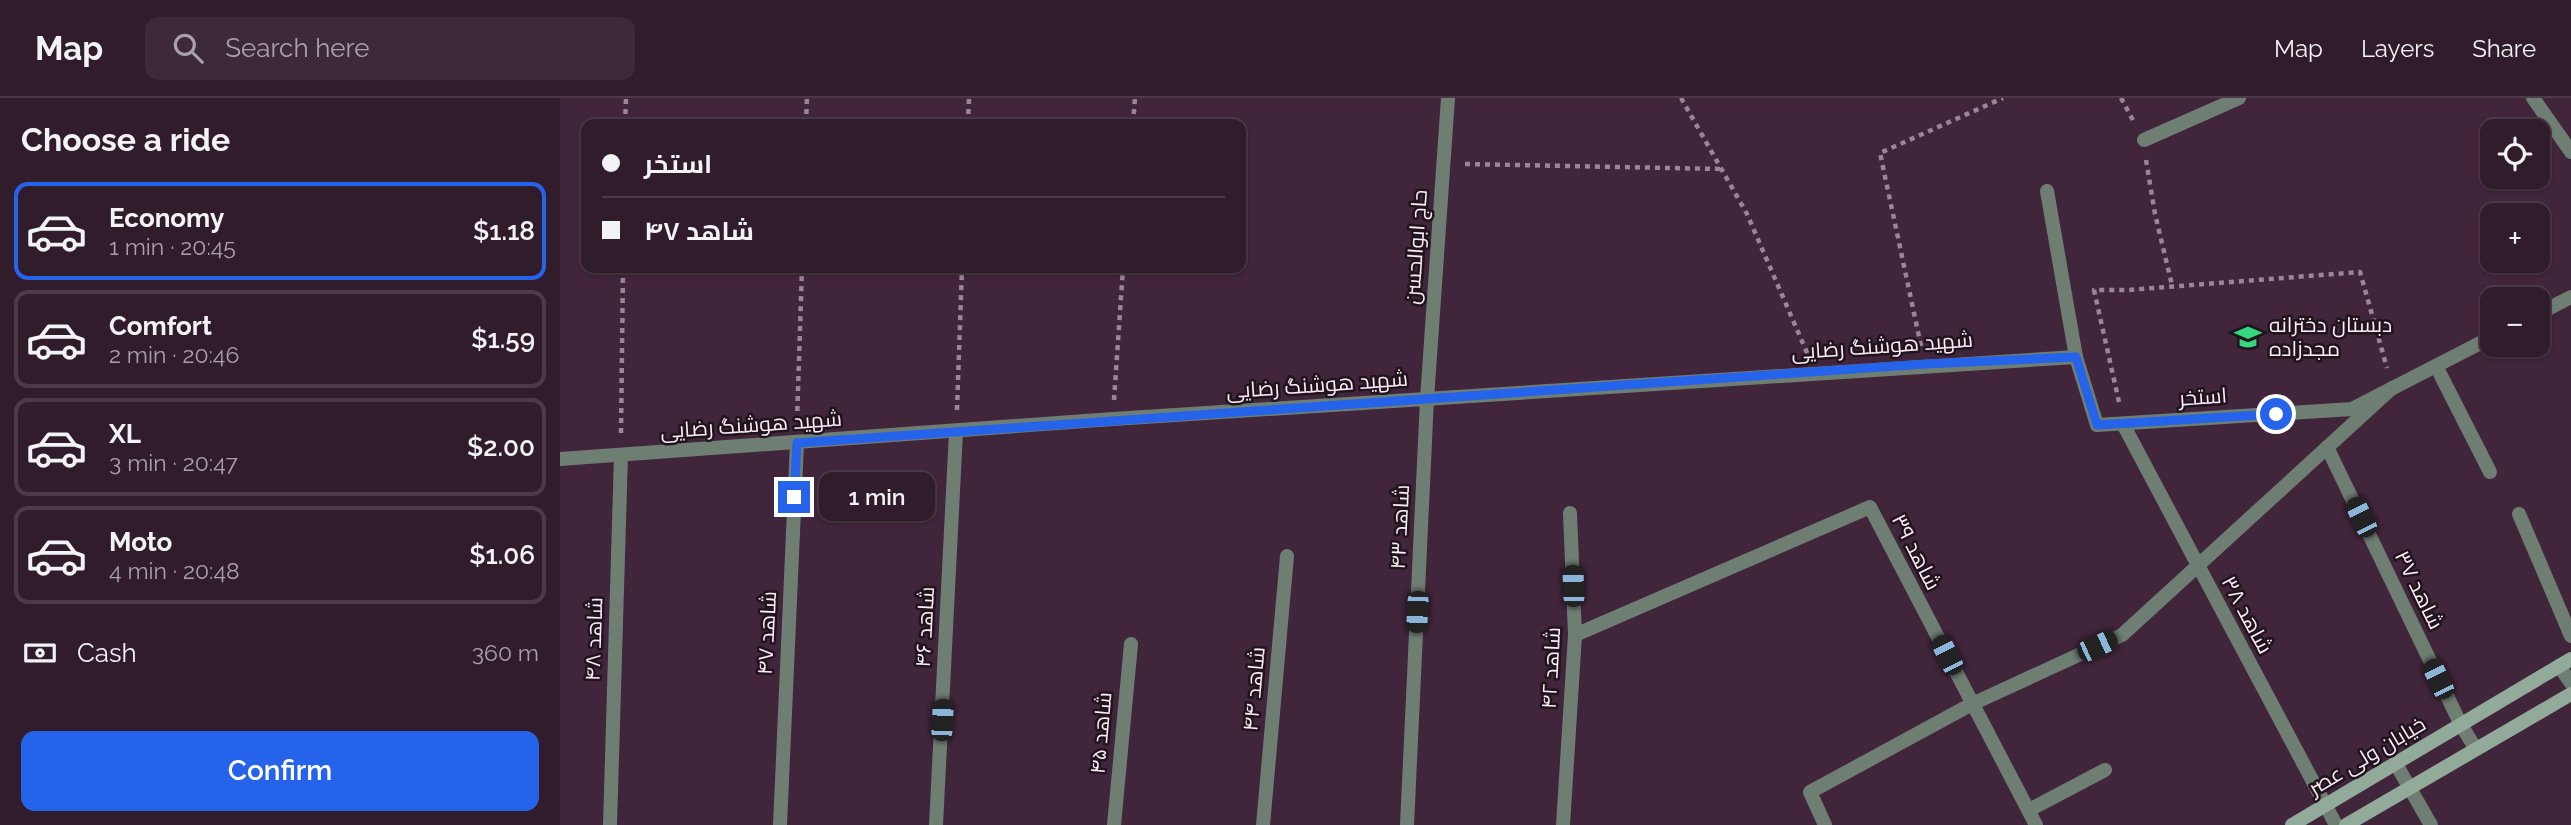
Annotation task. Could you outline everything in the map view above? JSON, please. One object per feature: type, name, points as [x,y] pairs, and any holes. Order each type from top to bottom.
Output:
[{"type":"main road","name":"خیابان ولی عصر","points":[[2292,825],[2565,663]]},
{"type":"main road","points":[[2346,825],[2571,694]]},
{"type":"street","name":"حاج ابوالحسن","points":[[1427,398],[1448,98]]},
{"type":"street","points":[[2144,140],[2239,98]]},
{"type":"street","points":[[2533,98],[2571,152]]},
{"type":"street","points":[[2047,191],[2076,357]]},
{"type":"street","points":[[2550,308],[2571,297]]},
{"type":"street","name":"استخر","points":[[2076,357],[2097,425],[2351,409],[2480,343]]},
{"type":"street","name":"شهید هوشنگ رضایی","points":[[560,459],[1925,364],[2076,357]]},
{"type":"street","points":[[2436,366],[2490,472]]},
{"type":"street","points":[[1825,825],[1810,792],[1972,704],[2122,635],[2392,388]]},
{"type":"street","name":"شاهد ۴۳","points":[[1407,825],[1427,398]]},
{"type":"street","name":"شاهد ۳۸","points":[[2123,424],[2336,825]]},
{"type":"street","name":"شاهد ۴۶","points":[[936,825],[956,432]]},
{"type":"street","name":"شاهد ۴۷","points":[[780,825],[797,443]]},
{"type":"street","name":"شاهد ۳۷","points":[[2327,447],[2461,725],[2476,749]]},
{"type":"street","name":"شاهد ۴۸","points":[[610,825],[621,455]]},
{"type":"street","name":"شاهد ۳۹","points":[[1575,635],[1870,507],[2036,825]]},
{"type":"street","name":"شاهد ۴۲","points":[[1563,825],[1575,635],[1570,513]]},
{"type":"street","points":[[2519,514],[2571,636]]},
{"type":"street","name":"شاهد ۴۴","points":[[1263,825],[1287,556]]},
{"type":"street","name":"شاهد ۴۵","points":[[1114,825],[1130,644]]},
{"type":"street","points":[[2565,663],[2571,683]]},
{"type":"street","points":[[2396,764],[2431,825]]},
{"type":"street","points":[[2029,810],[2105,770]]},
{"type":"path","points":[[625,119],[626,98]]},
{"type":"path","points":[[806,119],[807,98]]},
{"type":"path","points":[[968,119],[969,98]]},
{"type":"path","points":[[1133,119],[1135,98]]},
{"type":"path","points":[[1681,98],[1747,214],[1815,372]]},
{"type":"path","points":[[1925,364],[1880,153],[2003,98]]},
{"type":"path","points":[[2121,98],[2144,140],[2155,214],[2172,285]]},
{"type":"path","points":[[1443,164],[1721,169]]},
{"type":"path","points":[[2123,424],[2094,290],[2128,290],[2360,272],[2392,388]]},
{"type":"path","points":[[621,455],[623,273]]},
{"type":"path","points":[[797,443],[802,273]]},
{"type":"path","points":[[956,432],[962,273]]},
{"type":"path","points":[[1113,419],[1123,273]]},
{"type":"place","name":"دبستان دخترانه مجدزاده","points":[[2248,337]]},
{"type":"route","points":[[794,497],[797,443],[1925,364],[2076,357],[2097,425],[2276,414]]}]
